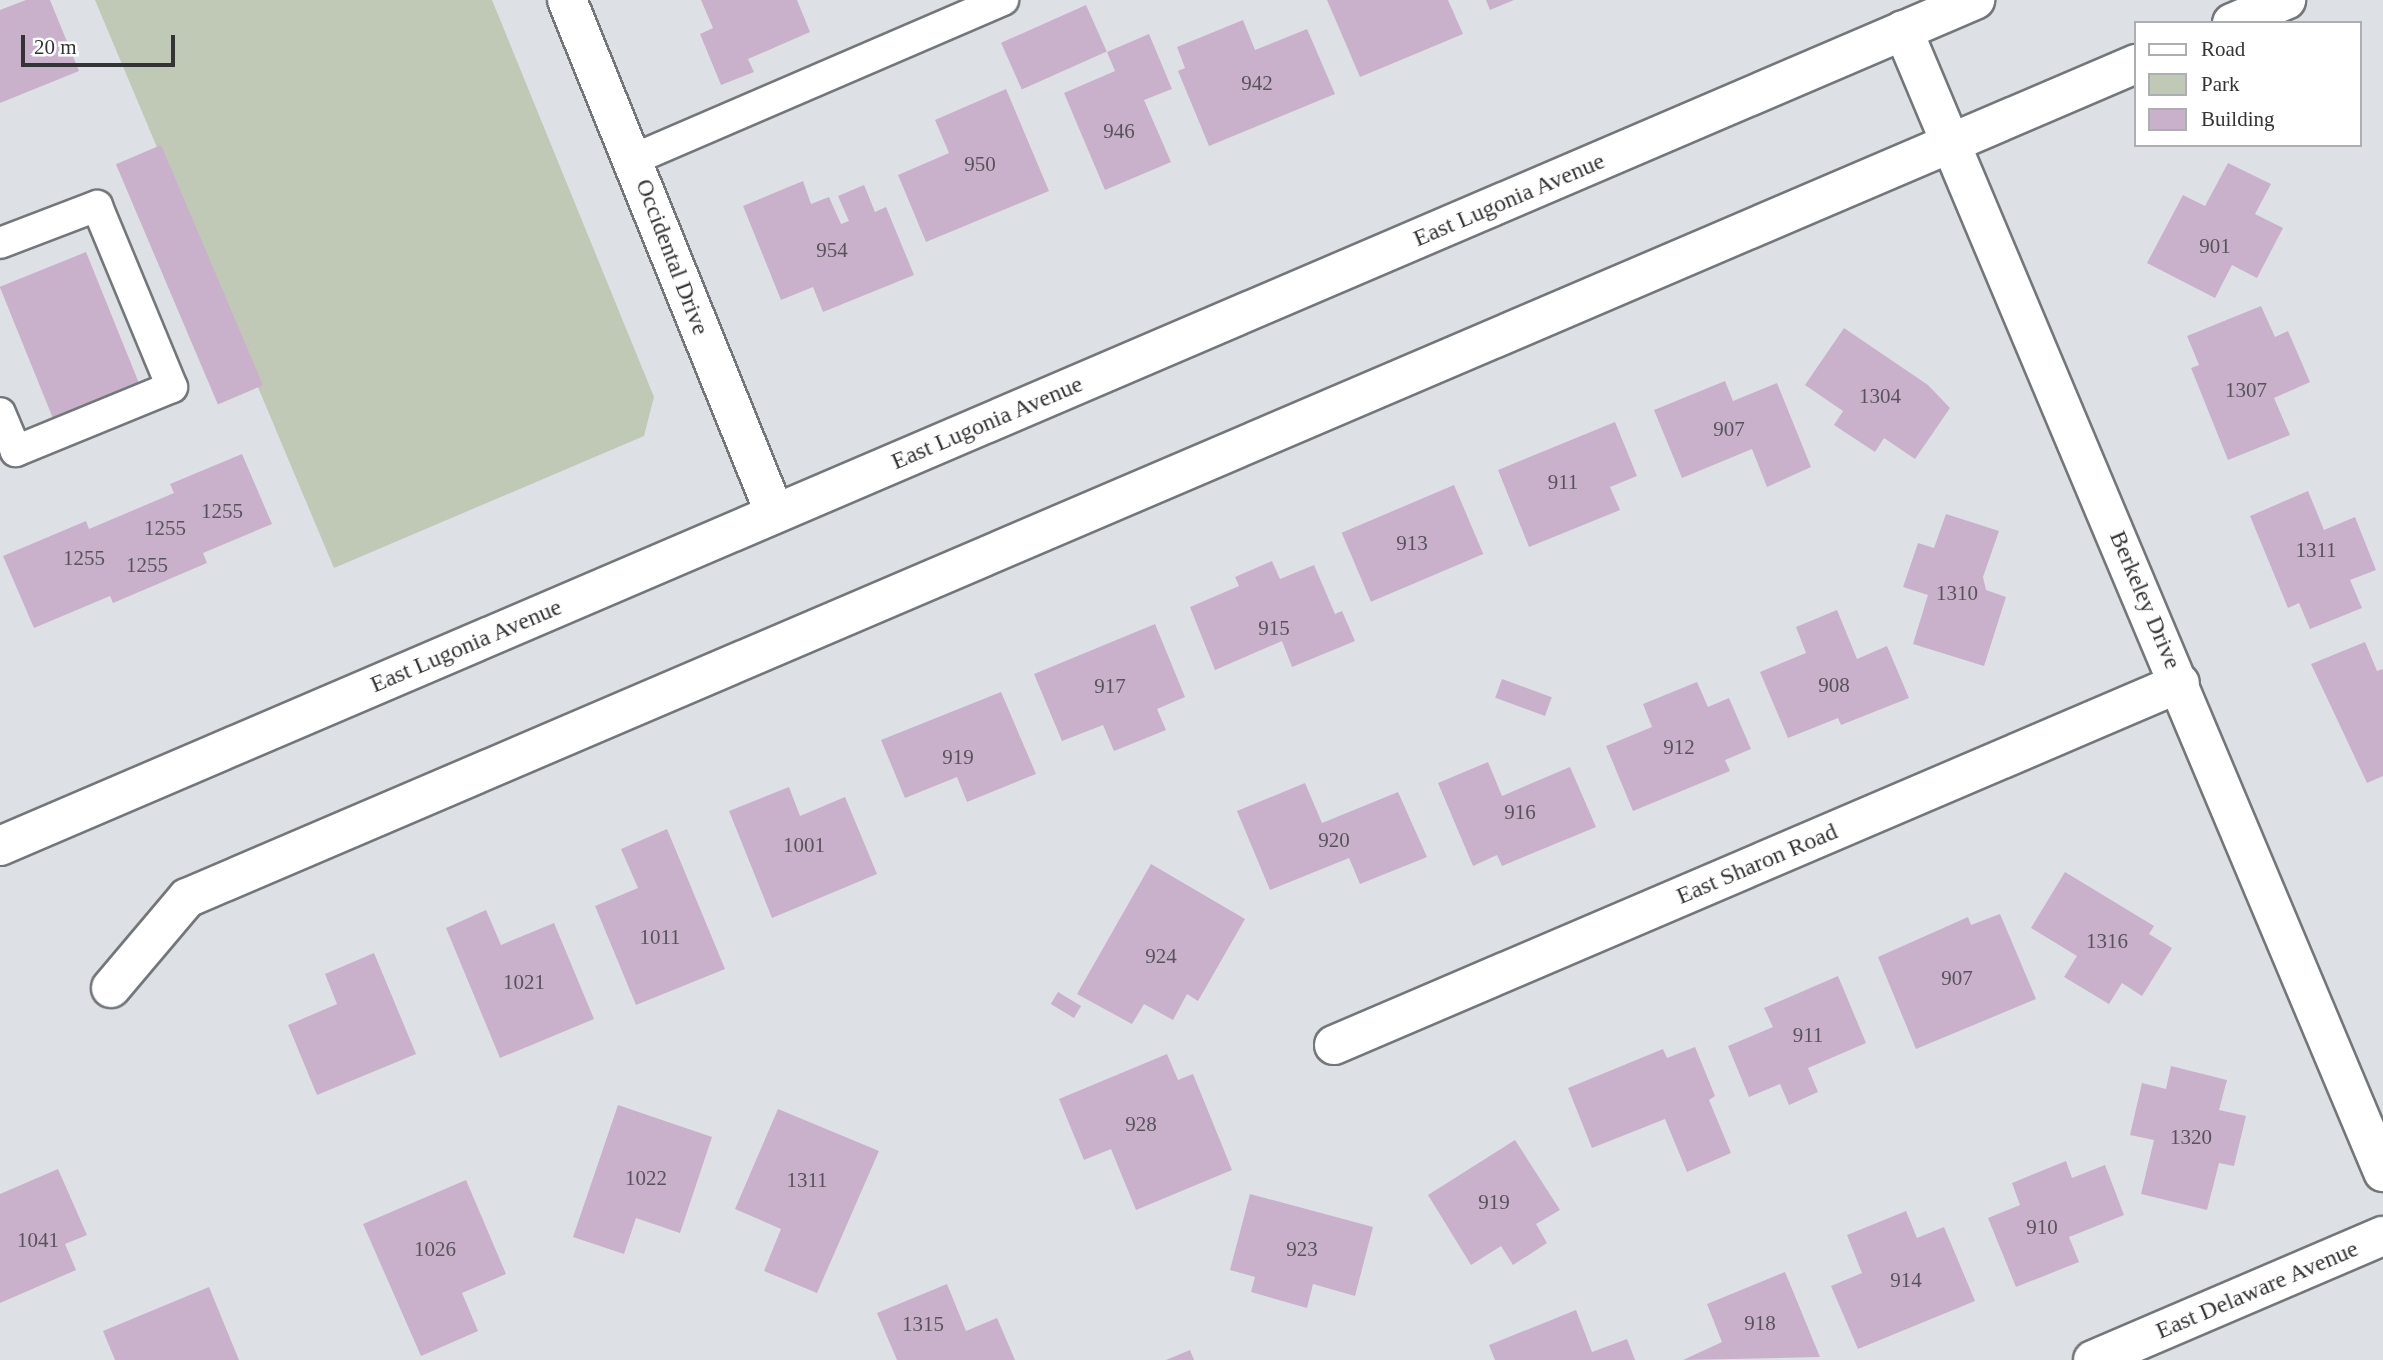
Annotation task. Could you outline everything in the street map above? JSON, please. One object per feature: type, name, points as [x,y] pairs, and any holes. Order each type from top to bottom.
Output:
[{"type":"street","name":"Occidental Drive","points":[[567,0],[634,159],[775,514]]},
{"type":"street","name":"East Lugonia Avenue","points":[[0,846],[1975,0]]},
{"type":"street","points":[[2237,21],[2286,0]]},
{"type":"street","name":"Berkeley Drive","points":[[1903,30],[2180,682],[2383,1172]]},
{"type":"street","points":[[111,988],[187,898],[2134,65]]},
{"type":"street","name":"East Sharon Road","points":[[1334,1045],[2180,682]]},
{"type":"street","name":"East Delaware Avenue","points":[[2093,1360],[2383,1236]]},
{"type":"lane","points":[[634,159],[1003,0]]},
{"type":"lane","points":[[0,243],[97,206],[172,387],[16,451],[0,413]]},
{"type":"green space","points":[[95,0],[492,0],[654,397],[644,436],[334,568]]},
{"type":"building","points":[[26,0],[50,0],[79,71],[0,103],[0,10]]},
{"type":"building","points":[[701,0],[797,0],[810,32],[748,59],[754,72],[721,85],[700,34],[713,28]]},
{"type":"building","points":[[1327,0],[1448,0],[1463,34],[1360,77]]},
{"type":"building","points":[[1486,0],[1514,0],[1490,10]]},
{"type":"building","points":[[1086,5],[1107,52],[1022,89],[1001,43]]},
{"type":"building","points":[[1243,20],[1255,50],[1307,29],[1335,94],[1209,146],[1178,71],[1185,68],[1177,47]]},
{"type":"building","points":[[1149,34],[1172,89],[1144,100],[1171,162],[1105,190],[1064,93],[1115,71],[1107,52]]},
{"type":"building","points":[[1006,89],[1049,191],[926,242],[898,175],[949,153],[935,120]]},
{"type":"building","points":[[161,145],[263,385],[218,404],[116,164]]},
{"type":"building","points":[[2228,163],[2271,184],[2255,214],[2283,228],[2257,278],[2232,265],[2215,298],[2147,263],[2183,195],[2205,206]]},
{"type":"building","points":[[803,181],[811,204],[829,197],[841,224],[849,221],[838,196],[864,185],[875,212],[886,207],[914,275],[823,312],[813,287],[781,300],[743,206]]},
{"type":"building","points":[[86,252],[140,386],[54,420],[0,287]]},
{"type":"building","points":[[2261,306],[2275,337],[2288,331],[2310,382],[2274,398],[2290,435],[2228,460],[2191,368],[2199,365],[2187,336]]},
{"type":"building","points":[[1844,328],[1928,385],[1950,408],[1915,459],[1884,438],[1875,452],[1834,425],[1843,411],[1805,385]]},
{"type":"building","points":[[1725,381],[1733,401],[1777,383],[1811,467],[1767,487],[1752,449],[1682,478],[1654,410]]},
{"type":"building","points":[[1615,422],[1637,476],[1610,487],[1620,510],[1529,547],[1498,470]]},
{"type":"building","points":[[242,454],[272,524],[203,553],[207,563],[113,603],[110,596],[34,628],[3,556],[86,521],[89,529],[174,493],[170,484]]},
{"type":"building","points":[[1454,485],[1483,554],[1371,602],[1342,533]]},
{"type":"building","points":[[2308,491],[2324,530],[2355,517],[2376,570],[2350,580],[2362,608],[2310,629],[2299,603],[2288,608],[2250,516]]},
{"type":"building","points":[[1946,514],[1999,531],[1983,577],[1986,590],[2006,597],[1984,666],[1913,644],[1928,595],[1903,587],[1918,543],[1934,548]]},
{"type":"building","points":[[1272,561],[1280,579],[1314,565],[1335,614],[1342,611],[1355,641],[1292,667],[1282,641],[1215,670],[1190,607],[1239,586],[1235,577]]},
{"type":"building","points":[[1837,610],[1857,659],[1887,646],[1909,698],[1841,725],[1838,718],[1788,738],[1760,672],[1806,653],[1796,627]]},
{"type":"building","points":[[1155,624],[1185,697],[1157,709],[1166,730],[1114,751],[1103,725],[1062,741],[1034,674]]},
{"type":"building","points":[[2365,642],[2377,671],[2383,669],[2383,776],[2367,783],[2311,664]]},
{"type":"building","points":[[1502,679],[1552,697],[1545,716],[1495,698]]},
{"type":"building","points":[[1697,682],[1708,707],[1729,698],[1751,749],[1725,760],[1730,771],[1633,811],[1606,746],[1652,727],[1643,704]]},
{"type":"building","points":[[1001,692],[1036,774],[967,802],[957,777],[905,798],[881,740]]},
{"type":"building","points":[[1488,762],[1502,796],[1570,767],[1596,827],[1502,866],[1497,855],[1473,866],[1438,783]]},
{"type":"building","points":[[1305,783],[1322,823],[1398,792],[1427,857],[1360,884],[1349,858],[1270,890],[1237,811]]},
{"type":"building","points":[[789,787],[800,816],[845,797],[877,874],[772,918],[729,811]]},
{"type":"building","points":[[667,829],[725,969],[636,1005],[595,906],[638,888],[621,849]]},
{"type":"building","points":[[1151,864],[1245,919],[1198,1001],[1187,994],[1173,1020],[1144,1004],[1132,1024],[1077,994]]},
{"type":"building","points":[[2065,872],[2154,926],[2149,934],[2172,948],[2142,996],[2122,983],[2109,1004],[2064,977],[2077,956],[2031,928]]},
{"type":"building","points":[[486,910],[501,945],[554,923],[594,1019],[500,1058],[446,928]]},
{"type":"building","points":[[2000,914],[2036,999],[1916,1049],[1878,957],[1968,917],[1971,925]]},
{"type":"building","points":[[374,953],[416,1054],[317,1095],[288,1025],[337,1004],[325,974]]},
{"type":"building","points":[[1838,976],[1866,1043],[1808,1068],[1818,1092],[1789,1105],[1780,1084],[1749,1097],[1728,1046],[1773,1027],[1764,1008]]},
{"type":"building","points":[[1058,992],[1081,1006],[1074,1018],[1051,1004]]},
{"type":"building","points":[[1695,1047],[1715,1096],[1709,1100],[1731,1153],[1687,1172],[1665,1119],[1592,1148],[1568,1088],[1663,1049],[1667,1058]]},
{"type":"building","points":[[1167,1054],[1178,1080],[1193,1074],[1232,1170],[1136,1210],[1111,1149],[1084,1160],[1059,1099]]},
{"type":"building","points":[[2171,1066],[2227,1080],[2219,1110],[2246,1116],[2234,1166],[2219,1163],[2207,1210],[2141,1194],[2154,1140],[2130,1135],[2142,1083],[2166,1089]]},
{"type":"building","points":[[618,1105],[712,1137],[680,1233],[636,1218],[624,1254],[573,1237]]},
{"type":"building","points":[[778,1109],[879,1151],[817,1293],[764,1271],[781,1229],[735,1209]]},
{"type":"building","points":[[1515,1140],[1560,1210],[1536,1224],[1547,1243],[1513,1265],[1501,1246],[1471,1265],[1428,1195]]},
{"type":"building","points":[[2066,1161],[2072,1178],[2105,1165],[2124,1215],[2069,1237],[2079,1262],[2016,1287],[1988,1218],[2020,1205],[2012,1183]]},
{"type":"building","points":[[58,1169],[87,1235],[65,1244],[76,1270],[0,1303],[0,1194]]},
{"type":"building","points":[[466,1180],[506,1274],[462,1293],[478,1331],[421,1356],[363,1224]]},
{"type":"building","points":[[1250,1194],[1373,1227],[1355,1296],[1313,1284],[1307,1308],[1251,1292],[1255,1277],[1230,1270]]},
{"type":"building","points":[[1906,1211],[1917,1238],[1944,1227],[1975,1301],[1858,1349],[1831,1286],[1862,1273],[1847,1235]]},
{"type":"building","points":[[1785,1272],[1820,1357],[1683,1360],[1722,1342],[1707,1304]]},
{"type":"building","points":[[947,1284],[966,1331],[997,1318],[1015,1360],[897,1360],[877,1313]]},
{"type":"building","points":[[209,1287],[239,1360],[115,1360],[103,1331]]},
{"type":"building","points":[[1576,1310],[1592,1352],[1627,1339],[1635,1360],[1495,1360],[1489,1345]]},
{"type":"building","points":[[1190,1350],[1194,1360],[1166,1360]]}]
